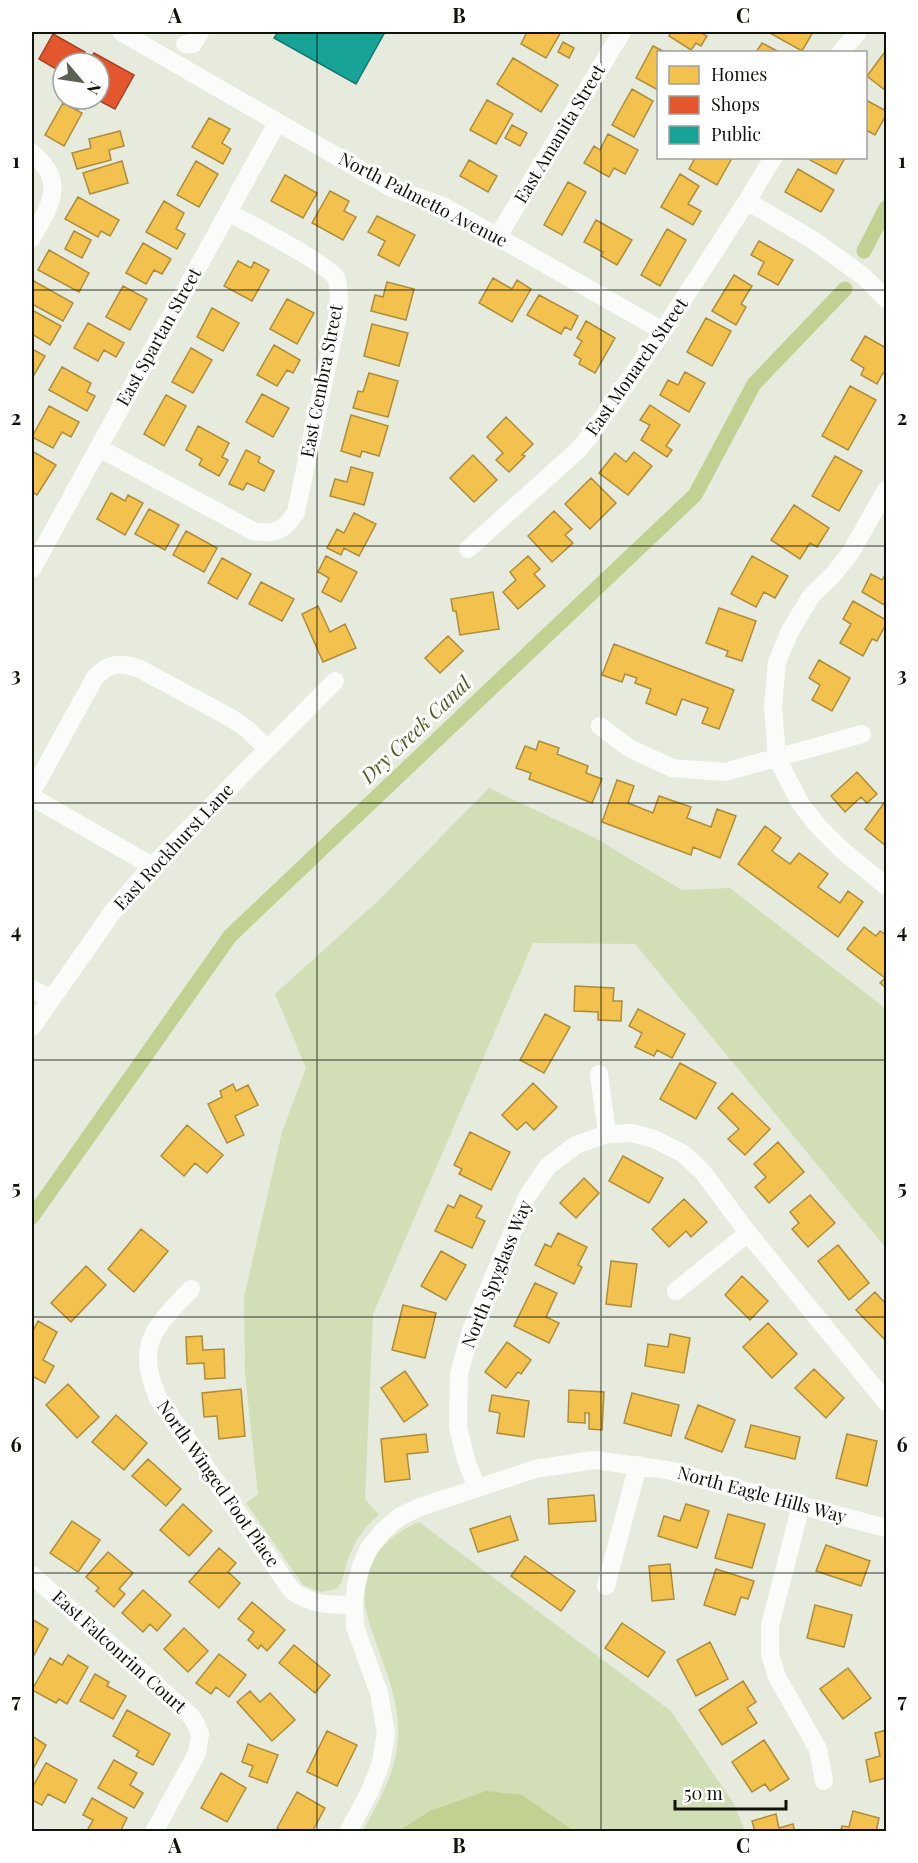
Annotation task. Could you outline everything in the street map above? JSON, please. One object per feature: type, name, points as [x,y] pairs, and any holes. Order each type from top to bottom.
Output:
[{"type":"street","name":"North Palmetto Avenue","points":[[121,32],[390,187],[445,207],[663,331]]},
{"type":"street","points":[[174,62],[184,38],[193,44],[200,32]]},
{"type":"street","name":"East Amanita Street","points":[[498,236],[622,32]]},
{"type":"street","points":[[842,51],[858,32]]},
{"type":"street","name":"East Spartan Street","points":[[32,569],[277,123]]},
{"type":"street","points":[[32,153],[46,167],[52,183],[53,196],[32,238]]},
{"type":"street","name":"East Monarch Street","points":[[468,549],[590,437],[663,331],[772,159]]},
{"type":"street","points":[[747,201],[813,240],[863,276],[886,299]]},
{"type":"street","name":"East Cembra Street","points":[[99,448],[253,531],[267,534],[279,531],[296,512],[338,315],[339,298],[336,278],[320,264],[228,212]]},
{"type":"street","points":[[886,490],[851,552],[832,576],[811,596],[790,631],[777,662],[773,706],[777,758],[800,803],[818,826],[842,850],[886,886]]},
{"type":"street","points":[[32,792],[94,679],[111,665],[123,664],[138,668],[231,718],[247,729],[268,749]]},
{"type":"street","name":"East Rockhurst Lane","points":[[32,1027],[114,910],[152,866],[334,681]]},
{"type":"street","points":[[600,726],[629,748],[672,768],[725,772],[862,734]]},
{"type":"street","points":[[32,798],[152,866]]},
{"type":"street","points":[[32,988],[51,999]]},
{"type":"street","points":[[599,1074],[607,1134]]},
{"type":"street","name":"North Spyglass Way","points":[[477,1488],[466,1460],[458,1427],[459,1374],[471,1330],[528,1195],[548,1166],[576,1145],[607,1134],[632,1133],[654,1139],[682,1153],[702,1171],[748,1233],[886,1402]]},
{"type":"street","points":[[676,1291],[748,1233]]},
{"type":"street","name":"North Winged Foot Place","points":[[191,1289],[160,1321],[148,1350],[147,1365],[151,1383],[158,1398],[292,1591],[318,1604],[354,1604]]},
{"type":"street","name":"North Eagle Hills Way","points":[[348,1832],[374,1782],[381,1762],[386,1733],[379,1693],[355,1628],[354,1604],[361,1566],[369,1548],[399,1517],[420,1507],[535,1469],[594,1460],[668,1470],[886,1528]]},
{"type":"street","points":[[606,1586],[638,1465]]},
{"type":"street","points":[[801,1506],[770,1626],[770,1654],[777,1677],[818,1749],[824,1781]]},
{"type":"street","name":"East Falconrim Court","points":[[32,1575],[191,1716],[196,1724],[200,1734],[197,1753],[154,1832]]},
{"type":"shaded area","points":[[489,788],[595,838],[682,890],[730,888],[886,1009],[886,1248],[635,944],[533,943],[373,1314],[365,1499],[379,1515],[357,1539],[341,1583],[336,1589],[321,1592],[303,1585],[246,1503],[258,1494],[245,1373],[244,1297],[282,1132],[306,1068],[275,994],[380,899]]},
{"type":"shaded area","points":[[419,1522],[671,1711],[734,1804],[745,1831],[362,1832],[388,1781],[398,1740],[394,1696],[366,1611],[365,1587],[377,1554],[391,1539]]},
{"type":"shaded area","points":[[486,1791],[522,1795],[574,1831],[399,1831],[430,1811]]},
{"type":"building: Homes","points":[[527,32],[561,32],[546,58],[521,44]]},
{"type":"building: Homes","points":[[671,32],[702,32],[707,36],[701,46],[696,43],[691,50],[669,36]]},
{"type":"building: Homes","points":[[768,32],[813,32],[802,51]]},
{"type":"building: Homes","points":[[563,42],[574,48],[569,58],[558,52]]},
{"type":"building: Homes","points":[[762,43],[777,51],[757,51]]},
{"type":"building: Homes","points":[[653,46],[663,51],[657,51],[657,89],[636,78]]},
{"type":"building: Homes","points":[[884,53],[886,54],[886,91],[867,76]]},
{"type":"building: Homes","points":[[513,58],[558,85],[541,112],[497,84]]},
{"type":"building: Homes","points":[[632,89],[653,101],[634,137],[612,125]]},
{"type":"building: Homes","points":[[487,100],[513,114],[496,144],[470,130]]},
{"type":"building: Homes","points":[[867,101],[886,111],[875,135],[867,131]]},
{"type":"building: Homes","points":[[58,111],[82,113],[64,146],[45,135]]},
{"type":"building: Homes","points":[[209,118],[230,129],[222,143],[231,149],[223,164],[192,147]]},
{"type":"building: Homes","points":[[512,125],[527,133],[520,146],[505,138]]},
{"type":"building: Homes","points":[[120,131],[124,146],[109,150],[111,160],[77,169],[72,153],[91,148],[89,139]]},
{"type":"building: Homes","points":[[608,134],[638,150],[625,174],[614,168],[609,177],[584,163],[594,146],[600,150]]},
{"type":"building: Homes","points":[[694,159],[731,159],[717,185],[689,169]]},
{"type":"building: Homes","points":[[810,159],[844,159],[836,174]]},
{"type":"building: Homes","points":[[469,160],[497,176],[488,192],[460,176]]},
{"type":"building: Homes","points":[[122,161],[128,183],[90,194],[83,173]]},
{"type":"building: Homes","points":[[196,161],[218,174],[199,207],[177,195]]},
{"type":"building: Homes","points":[[798,169],[834,190],[821,212],[785,192]]},
{"type":"building: Homes","points":[[680,174],[699,186],[688,204],[701,211],[693,225],[661,207]]},
{"type":"building: Homes","points":[[285,175],[317,193],[303,218],[271,201]]},
{"type":"building: Homes","points":[[568,182],[586,192],[562,235],[544,225]]},
{"type":"building: Homes","points":[[330,191],[349,201],[344,211],[356,217],[343,240],[312,223]]},
{"type":"building: Homes","points":[[78,197],[119,220],[110,236],[101,231],[98,237],[65,219]]},
{"type":"building: Homes","points":[[164,201],[184,213],[176,229],[185,234],[177,249],[146,232]]},
{"type":"building: Homes","points":[[377,216],[415,235],[399,266],[378,255],[385,241],[368,232]]},
{"type":"building: Homes","points":[[596,220],[632,240],[617,265],[601,256],[603,252],[584,242]]},
{"type":"building: Homes","points":[[667,229],[686,240],[660,286],[641,275]]},
{"type":"building: Homes","points":[[74,231],[91,240],[82,258],[65,249]]},
{"type":"building: Homes","points":[[759,241],[793,260],[778,285],[758,274],[764,262],[751,255]]},
{"type":"building: Homes","points":[[143,243],[171,259],[162,274],[154,270],[146,284],[126,273]]},
{"type":"building: Homes","points":[[49,250],[89,273],[79,292],[38,270]]},
{"type":"building: Homes","points":[[238,261],[251,268],[254,262],[269,270],[252,301],[224,286]]},
{"type":"building: Homes","points":[[734,275],[752,286],[741,304],[746,307],[736,325],[712,311]]},
{"type":"building: Homes","points":[[493,278],[512,289],[517,280],[531,289],[512,322],[479,303]]},
{"type":"building: Homes","points":[[32,280],[73,303],[63,321],[32,304]]},
{"type":"building: Homes","points":[[387,282],[414,289],[406,320],[371,311],[375,295],[383,297]]},
{"type":"building: Homes","points":[[123,286],[147,299],[130,330],[106,317]]},
{"type":"building: Homes","points":[[539,295],[578,316],[571,330],[565,327],[561,334],[527,315]]},
{"type":"building: Homes","points":[[287,299],[314,313],[297,344],[270,329]]},
{"type":"building: Homes","points":[[212,308],[239,323],[223,351],[197,337]]},
{"type":"building: Homes","points":[[32,310],[61,326],[50,345],[32,334]]},
{"type":"building: Homes","points":[[706,318],[731,331],[712,366],[687,352]]},
{"type":"building: Homes","points":[[586,321],[615,338],[595,373],[579,364],[581,359],[574,355],[582,341],[577,338]]},
{"type":"building: Homes","points":[[88,323],[124,343],[116,357],[104,350],[98,361],[74,348]]},
{"type":"building: Homes","points":[[372,324],[408,333],[399,366],[364,356]]},
{"type":"building: Homes","points":[[865,336],[886,348],[886,375],[883,373],[877,384],[861,375],[864,368],[851,360]]},
{"type":"building: Homes","points":[[274,345],[300,360],[293,373],[287,370],[277,386],[257,375]]},
{"type":"building: Homes","points":[[191,348],[212,360],[193,393],[172,382]]},
{"type":"building: Homes","points":[[32,349],[45,356],[34,375],[32,374]]},
{"type":"building: Homes","points":[[62,367],[91,383],[87,392],[95,396],[87,411],[49,390]]},
{"type":"building: Homes","points":[[685,372],[705,383],[689,412],[660,395],[668,380],[678,385]]},
{"type":"building: Homes","points":[[369,373],[398,381],[388,417],[353,408],[358,391],[363,392]]},
{"type":"building: Homes","points":[[850,386],[876,400],[848,450],[822,436]]},
{"type":"building: Homes","points":[[262,394],[289,408],[273,437],[246,422]]},
{"type":"building: Homes","points":[[166,395],[186,406],[164,446],[144,434]]},
{"type":"building: Homes","points":[[650,405],[680,425],[666,446],[672,450],[667,457],[641,440],[650,425],[640,420]]},
{"type":"building: Homes","points":[[49,406],[79,422],[71,437],[62,432],[53,448],[32,437]]},
{"type":"building: Homes","points":[[351,415],[388,426],[379,456],[362,451],[360,457],[341,451]]},
{"type":"building: Homes","points":[[506,417],[533,444],[509,472],[496,460],[503,453],[487,437]]},
{"type":"building: Homes","points":[[198,426],[229,443],[222,457],[228,460],[219,476],[199,465],[202,459],[186,450]]},
{"type":"building: Homes","points":[[246,450],[260,457],[258,462],[274,471],[264,491],[247,483],[243,490],[229,484]]},
{"type":"building: Homes","points":[[32,451],[56,465],[37,495],[32,492]]},
{"type":"building: Homes","points":[[634,452],[652,466],[628,495],[599,473],[615,453],[626,462]]},
{"type":"building: Homes","points":[[473,455],[497,480],[474,502],[450,478]]},
{"type":"building: Homes","points":[[835,456],[862,471],[839,511],[812,496]]},
{"type":"building: Homes","points":[[351,467],[373,473],[364,505],[330,496],[335,479],[347,482]]},
{"type":"building: Homes","points":[[591,478],[616,503],[590,529],[565,504]]},
{"type":"building: Homes","points":[[111,493],[125,501],[128,495],[143,503],[125,535],[97,519]]},
{"type":"building: Homes","points":[[794,505],[829,528],[817,547],[810,543],[800,559],[771,540]]},
{"type":"building: Homes","points":[[149,509],[179,525],[165,550],[135,534]]},
{"type":"building: Homes","points":[[554,511],[572,529],[565,535],[573,543],[552,562],[528,536]]},
{"type":"building: Homes","points":[[354,513],[376,524],[359,556],[344,548],[341,555],[327,548],[337,529],[344,533]]},
{"type":"building: Homes","points":[[186,531],[217,548],[204,572],[173,555]]},
{"type":"building: Homes","points":[[326,556],[357,572],[341,602],[322,592],[329,578],[318,572]]},
{"type":"building: Homes","points":[[528,556],[540,569],[534,574],[545,586],[518,609],[503,592],[516,580],[510,572]]},
{"type":"building: Homes","points":[[752,556],[788,576],[775,598],[764,592],[756,607],[731,594]]},
{"type":"building: Homes","points":[[222,558],[251,574],[237,599],[208,583]]},
{"type":"building: Homes","points":[[886,573],[886,606],[862,592],[871,574],[882,580]]},
{"type":"building: Homes","points":[[261,582],[294,599],[282,621],[249,604]]},
{"type":"building: Homes","points":[[493,592],[499,629],[460,635],[456,611],[453,611],[451,599]]},
{"type":"building: Homes","points":[[853,601],[886,620],[877,641],[872,639],[863,656],[840,643],[851,624],[843,619]]},
{"type":"building: Homes","points":[[318,606],[330,632],[345,624],[356,648],[323,662],[302,614]]},
{"type":"building: Homes","points":[[719,608],[756,621],[742,661],[726,656],[728,651],[706,643]]},
{"type":"building: Homes","points":[[448,636],[463,651],[440,673],[425,658]]},
{"type":"building: Homes","points":[[614,644],[734,690],[719,729],[702,723],[708,708],[682,699],[676,715],[646,703],[651,689],[635,683],[637,678],[625,674],[622,682],[602,675]]},
{"type":"building: Homes","points":[[819,660],[850,678],[832,711],[812,700],[820,685],[809,678]]},
{"type":"building: Homes","points":[[539,741],[559,748],[557,754],[588,766],[586,773],[602,779],[592,803],[529,779],[531,773],[516,768],[525,746],[536,750]]},
{"type":"building: Homes","points":[[857,772],[877,794],[867,803],[861,797],[845,812],[831,796]]},
{"type":"building: Homes","points":[[617,780],[634,786],[628,803],[653,813],[659,796],[691,807],[687,818],[711,827],[717,809],[736,816],[720,858],[693,847],[691,855],[602,822]]},
{"type":"building: Homes","points":[[884,803],[886,805],[886,846],[865,829]]},
{"type":"building: Homes","points":[[765,826],[781,838],[772,851],[790,864],[799,853],[828,874],[818,887],[840,903],[848,891],[863,902],[838,937],[738,864]]},
{"type":"building: Homes","points":[[864,927],[876,936],[880,931],[886,935],[886,988],[880,983],[885,978],[847,949]]},
{"type":"building: Homes","points":[[575,986],[614,988],[613,1001],[622,1001],[621,1021],[598,1020],[598,1012],[574,1011]]},
{"type":"building: Homes","points":[[638,1009],[685,1034],[672,1058],[657,1050],[654,1056],[635,1047],[642,1033],[629,1026]]},
{"type":"building: Homes","points":[[545,1014],[570,1027],[544,1073],[520,1060]]},
{"type":"building: Homes","points":[[680,1063],[716,1083],[696,1119],[660,1099]]},
{"type":"building: Homes","points":[[533,1083],[557,1107],[534,1130],[526,1122],[517,1130],[502,1115]]},
{"type":"building: Homes","points":[[233,1084],[236,1091],[248,1085],[258,1105],[235,1116],[244,1135],[227,1143],[208,1104],[222,1097],[220,1091]]},
{"type":"building: Homes","points":[[732,1093],[770,1129],[745,1155],[728,1139],[739,1129],[718,1108]]},
{"type":"building: Homes","points":[[187,1125],[223,1155],[207,1173],[195,1163],[184,1176],[161,1156]]},
{"type":"building: Homes","points":[[470,1132],[510,1152],[491,1190],[459,1174],[462,1169],[454,1165]]},
{"type":"building: Homes","points":[[778,1142],[804,1172],[769,1203],[755,1187],[766,1177],[754,1164]]},
{"type":"building: Homes","points":[[623,1156],[663,1178],[649,1203],[609,1181]]},
{"type":"building: Homes","points":[[584,1178],[599,1193],[576,1218],[560,1203]]},
{"type":"building: Homes","points":[[460,1195],[482,1206],[476,1217],[485,1221],[472,1248],[435,1231],[448,1205],[454,1208]]},
{"type":"building: Homes","points":[[810,1195],[835,1223],[808,1247],[792,1229],[799,1223],[790,1212]]},
{"type":"building: Homes","points":[[684,1199],[707,1222],[691,1237],[686,1231],[669,1247],[652,1229]]},
{"type":"building: Homes","points":[[141,1229],[168,1251],[134,1292],[108,1269]]},
{"type":"building: Homes","points":[[558,1233],[587,1247],[578,1265],[582,1267],[574,1284],[535,1265],[545,1244],[551,1247]]},
{"type":"building: Homes","points":[[838,1245],[869,1283],[849,1300],[818,1261]]},
{"type":"building: Homes","points":[[441,1251],[466,1265],[446,1300],[421,1286]]},
{"type":"building: Homes","points":[[611,1261],[637,1264],[631,1307],[606,1304]]},
{"type":"building: Homes","points":[[86,1266],[106,1285],[71,1322],[51,1303]]},
{"type":"building: Homes","points":[[742,1276],[768,1301],[750,1320],[725,1295]]},
{"type":"building: Homes","points":[[535,1283],[557,1293],[546,1317],[559,1323],[549,1343],[514,1326]]},
{"type":"building: Homes","points":[[875,1292],[886,1304],[886,1341],[856,1310]]},
{"type":"building: Homes","points":[[403,1305],[436,1313],[425,1358],[392,1350]]},
{"type":"building: Homes","points":[[38,1321],[57,1332],[43,1360],[54,1366],[45,1383],[32,1376],[32,1333]]},
{"type":"building: Homes","points":[[768,1323],[797,1354],[772,1378],[743,1347]]},
{"type":"building: Homes","points":[[670,1334],[690,1338],[684,1373],[645,1366],[648,1344],[668,1347]]},
{"type":"building: Homes","points":[[202,1336],[203,1350],[224,1349],[225,1378],[205,1379],[204,1363],[187,1364],[186,1337]]},
{"type":"building: Homes","points":[[507,1342],[531,1360],[521,1374],[518,1372],[506,1388],[485,1372]]},
{"type":"building: Homes","points":[[814,1369],[844,1398],[826,1418],[795,1388]]},
{"type":"building: Homes","points":[[405,1371],[428,1405],[404,1422],[381,1388]]},
{"type":"building: Homes","points":[[68,1384],[99,1417],[77,1438],[46,1405]]},
{"type":"building: Homes","points":[[241,1389],[245,1436],[219,1439],[217,1416],[204,1417],[202,1393]]},
{"type":"building: Homes","points":[[569,1390],[604,1392],[602,1430],[589,1429],[589,1413],[585,1413],[585,1423],[568,1422]]},
{"type":"building: Homes","points":[[632,1393],[679,1405],[671,1436],[624,1423]]},
{"type":"building: Homes","points":[[492,1395],[529,1401],[524,1437],[497,1433],[500,1413],[489,1411]]},
{"type":"building: Homes","points":[[698,1405],[735,1420],[722,1452],[685,1438]]},
{"type":"building: Homes","points":[[116,1415],[147,1443],[124,1470],[92,1442]]},
{"type":"building: Homes","points":[[751,1425],[800,1437],[795,1459],[745,1447]]},
{"type":"building: Homes","points":[[426,1434],[428,1452],[407,1454],[410,1479],[385,1482],[381,1439]]},
{"type":"building: Homes","points":[[847,1434],[877,1441],[867,1486],[836,1478]]},
{"type":"building: Homes","points":[[148,1459],[181,1489],[166,1506],[132,1476]]},
{"type":"building: Homes","points":[[594,1495],[596,1521],[549,1524],[548,1499]]},
{"type":"building: Homes","points":[[183,1504],[212,1531],[189,1556],[160,1530]]},
{"type":"building: Homes","points":[[686,1504],[709,1511],[697,1548],[658,1536],[664,1516],[680,1521]]},
{"type":"building: Homes","points":[[728,1514],[765,1524],[752,1568],[715,1558]]},
{"type":"building: Homes","points":[[510,1516],[518,1540],[478,1552],[470,1529]]},
{"type":"building: Homes","points":[[72,1521],[100,1540],[78,1572],[50,1553]]},
{"type":"building: Homes","points":[[826,1545],[870,1561],[861,1586],[816,1571]]},
{"type":"building: Homes","points":[[219,1548],[236,1563],[228,1572],[240,1583],[219,1608],[189,1582]]},
{"type":"building: Homes","points":[[108,1552],[133,1573],[119,1589],[125,1594],[114,1607],[96,1591],[99,1588],[86,1577]]},
{"type":"building: Homes","points":[[525,1556],[575,1591],[561,1611],[511,1576]]},
{"type":"building: Homes","points":[[670,1564],[674,1599],[652,1601],[649,1566]]},
{"type":"building: Homes","points":[[716,1569],[754,1581],[748,1599],[741,1597],[735,1615],[704,1605]]},
{"type":"building: Homes","points":[[143,1590],[171,1615],[157,1631],[150,1624],[143,1632],[122,1613]]},
{"type":"building: Homes","points":[[252,1602],[285,1630],[267,1651],[261,1645],[258,1649],[248,1640],[254,1632],[238,1619]]},
{"type":"building: Homes","points":[[815,1605],[852,1615],[844,1647],[807,1638]]},
{"type":"building: Homes","points":[[32,1619],[48,1629],[34,1655],[32,1653]]},
{"type":"building: Homes","points":[[622,1623],[665,1652],[648,1677],[605,1648]]},
{"type":"building: Homes","points":[[184,1628],[208,1651],[188,1672],[164,1649]]},
{"type":"building: Homes","points":[[710,1642],[728,1679],[696,1696],[677,1660]]},
{"type":"building: Homes","points":[[294,1645],[330,1675],[315,1693],[279,1663]]},
{"type":"building: Homes","points":[[219,1654],[246,1675],[229,1697],[216,1687],[211,1694],[196,1683]]},
{"type":"building: Homes","points":[[68,1655],[88,1667],[67,1704],[59,1699],[56,1703],[32,1690],[50,1658],[62,1665]]},
{"type":"building: Homes","points":[[848,1668],[871,1698],[843,1719],[820,1689]]},
{"type":"building: Homes","points":[[95,1674],[109,1682],[107,1686],[126,1696],[113,1719],[80,1701]]},
{"type":"building: Homes","points":[[743,1681],[756,1702],[747,1708],[757,1723],[722,1745],[699,1710]]},
{"type":"building: Homes","points":[[250,1691],[260,1702],[270,1693],[295,1720],[272,1741],[237,1702]]},
{"type":"building: Homes","points":[[127,1710],[170,1734],[153,1765],[136,1756],[139,1751],[113,1736]]},
{"type":"building: Homes","points":[[886,1730],[886,1778],[870,1782],[866,1760],[880,1756],[875,1733]]},
{"type":"building: Homes","points":[[327,1731],[357,1745],[337,1786],[307,1772]]},
{"type":"building: Homes","points":[[32,1736],[46,1745],[32,1771]]},
{"type":"building: Homes","points":[[764,1740],[789,1779],[770,1791],[765,1784],[752,1792],[732,1762]]},
{"type":"building: Homes","points":[[248,1744],[278,1755],[267,1783],[249,1776],[253,1766],[242,1762]]},
{"type":"building: Homes","points":[[114,1760],[137,1773],[130,1785],[143,1793],[134,1808],[98,1788]]},
{"type":"building: Homes","points":[[46,1763],[77,1780],[65,1803],[48,1794],[42,1805],[32,1800],[32,1788]]},
{"type":"building: Homes","points":[[221,1773],[246,1788],[227,1822],[201,1808]]},
{"type":"building: Homes","points":[[297,1792],[325,1808],[312,1832],[283,1832],[277,1828]]},
{"type":"building: Homes","points":[[92,1798],[127,1818],[120,1832],[92,1832],[88,1829],[93,1820],[83,1815]]},
{"type":"building: Homes","points":[[853,1811],[879,1818],[876,1832],[840,1832],[842,1826],[849,1827]]},
{"type":"building: Homes","points":[[776,1814],[779,1828],[793,1824],[795,1832],[755,1832],[752,1821]]},
{"type":"building: Shops","points":[[53,34],[83,51],[51,51],[51,66],[39,59]]},
{"type":"building: Shops","points":[[111,62],[134,75],[115,109],[111,107]]},
{"type":"building: Public","points":[[278,32],[385,32],[356,84],[274,38]]},
{"type":"waterway","name":"Dry Creek Canal","points":[[864,251],[886,208]]},
{"type":"waterway","name":"Dry Creek Canal","points":[[32,1217],[230,936],[695,495],[754,384],[845,289]]}]
